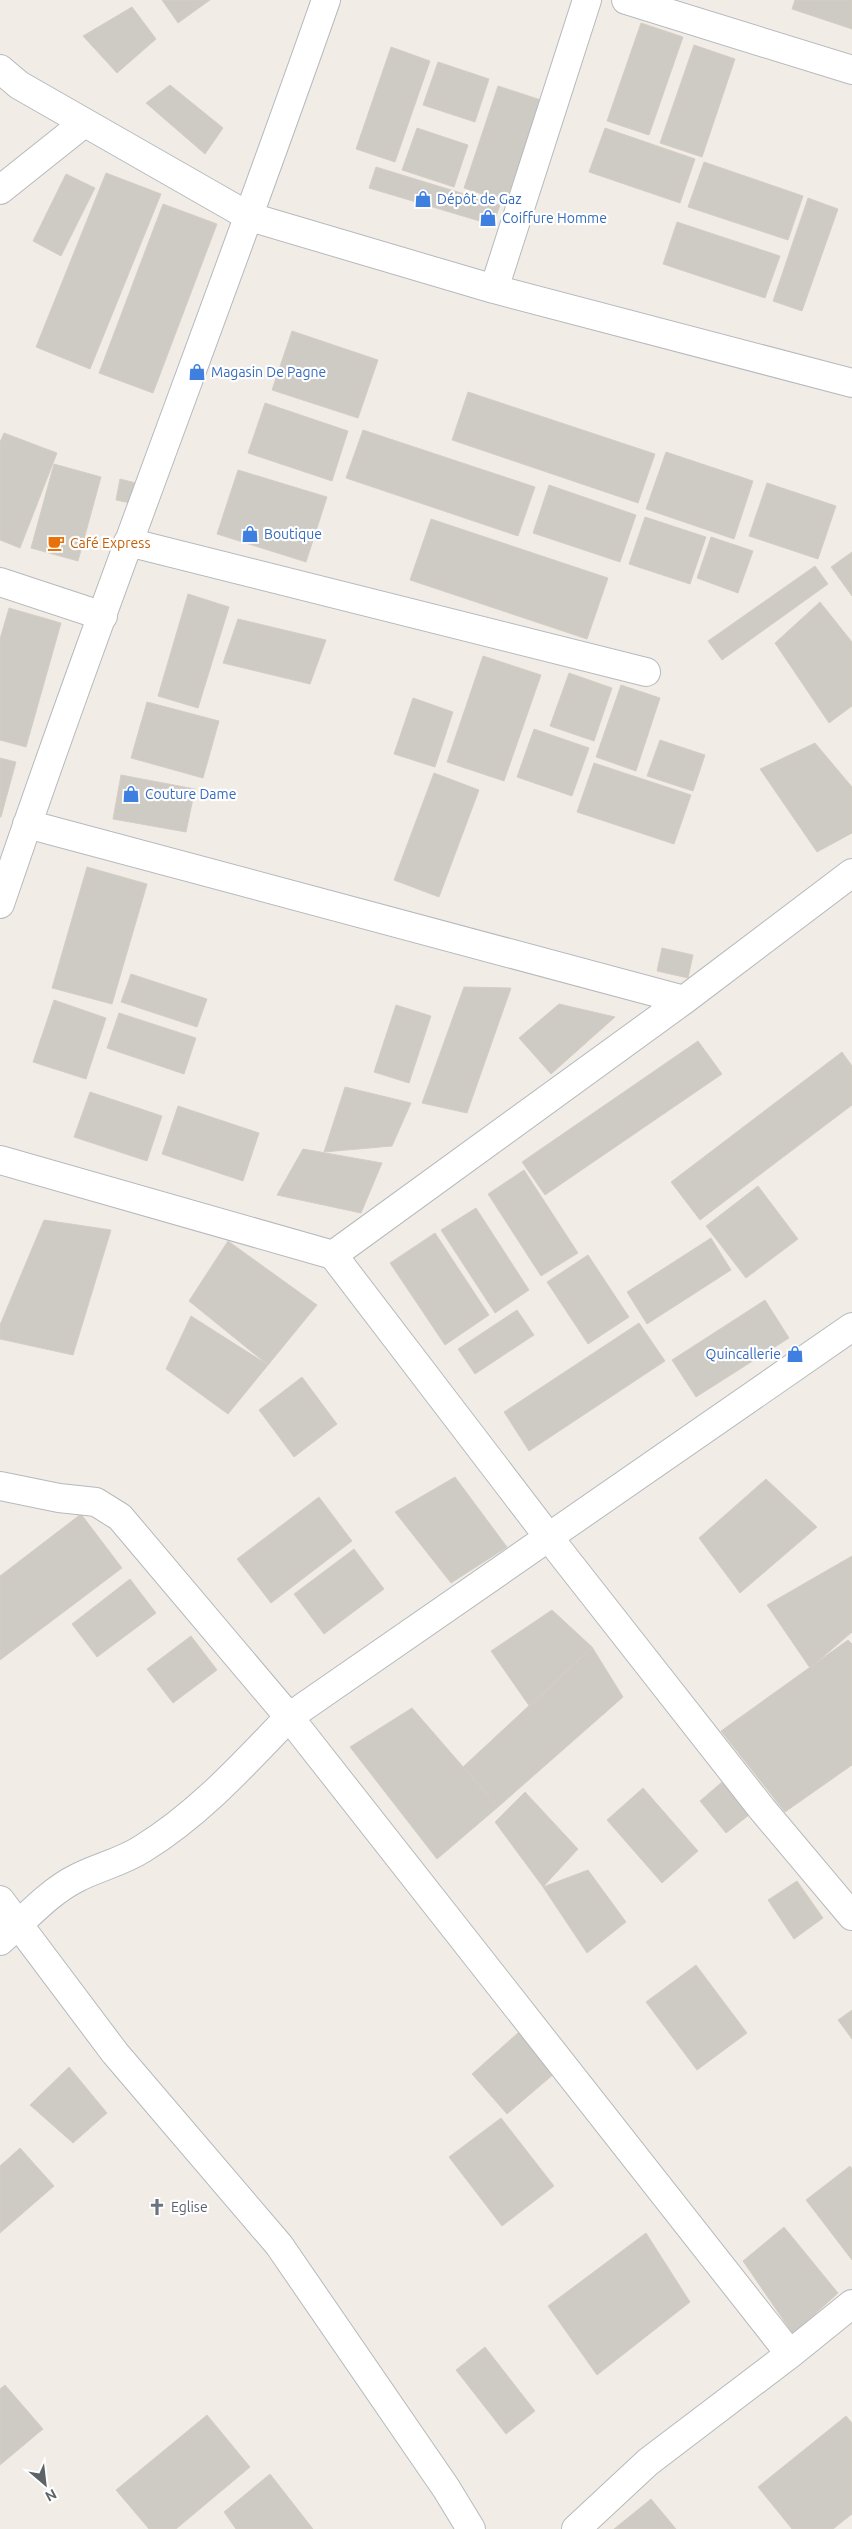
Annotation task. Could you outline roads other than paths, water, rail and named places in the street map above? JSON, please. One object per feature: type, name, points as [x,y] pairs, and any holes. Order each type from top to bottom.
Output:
[{"type":"street","points":[[0,904],[128,542],[250,217],[326,0]]},
{"type":"street","points":[[494,289],[587,0]]},
{"type":"street","points":[[626,0],[852,70]]},
{"type":"street","points":[[0,69],[19,85],[250,217],[494,289],[852,383]]},
{"type":"street","points":[[0,190],[84,123]]},
{"type":"street","points":[[128,542],[646,672]]},
{"type":"street","points":[[0,582],[103,616]]},
{"type":"street","points":[[27,824],[684,1000]]},
{"type":"street","points":[[332,1255],[684,1000],[852,873]]},
{"type":"street","points":[[0,1160],[332,1255],[550,1539],[762,1809],[852,1916]]},
{"type":"street","points":[[9,1933],[57,1891],[77,1878],[114,1864],[143,1848],[184,1818],[219,1789],[290,1717],[550,1539],[852,1327]]},
{"type":"street","points":[[0,1486],[59,1498],[96,1502],[120,1518],[290,1717],[790,2354]]},
{"type":"street","points":[[0,1900],[9,1933],[116,2053],[278,2245],[446,2488],[471,2529]]},
{"type":"street","points":[[576,2529],[648,2462],[790,2354],[852,2304]]},
{"type":"place","name":"Dépôt de Gaz","points":[[423,199]]},
{"type":"place","name":"Coiffure Homme","points":[[488,218]]},
{"type":"place","name":"Magasin De Pagne","points":[[197,372]]},
{"type":"place","name":"Boutique","points":[[250,534]]},
{"type":"place","name":"Café Express","points":[[56,543]]},
{"type":"place","name":"Couture Dame","points":[[131,794]]},
{"type":"place","name":"Quincallerie","points":[[795,1354]]},
{"type":"place","name":"Eglise","points":[[157,2207]]}]
